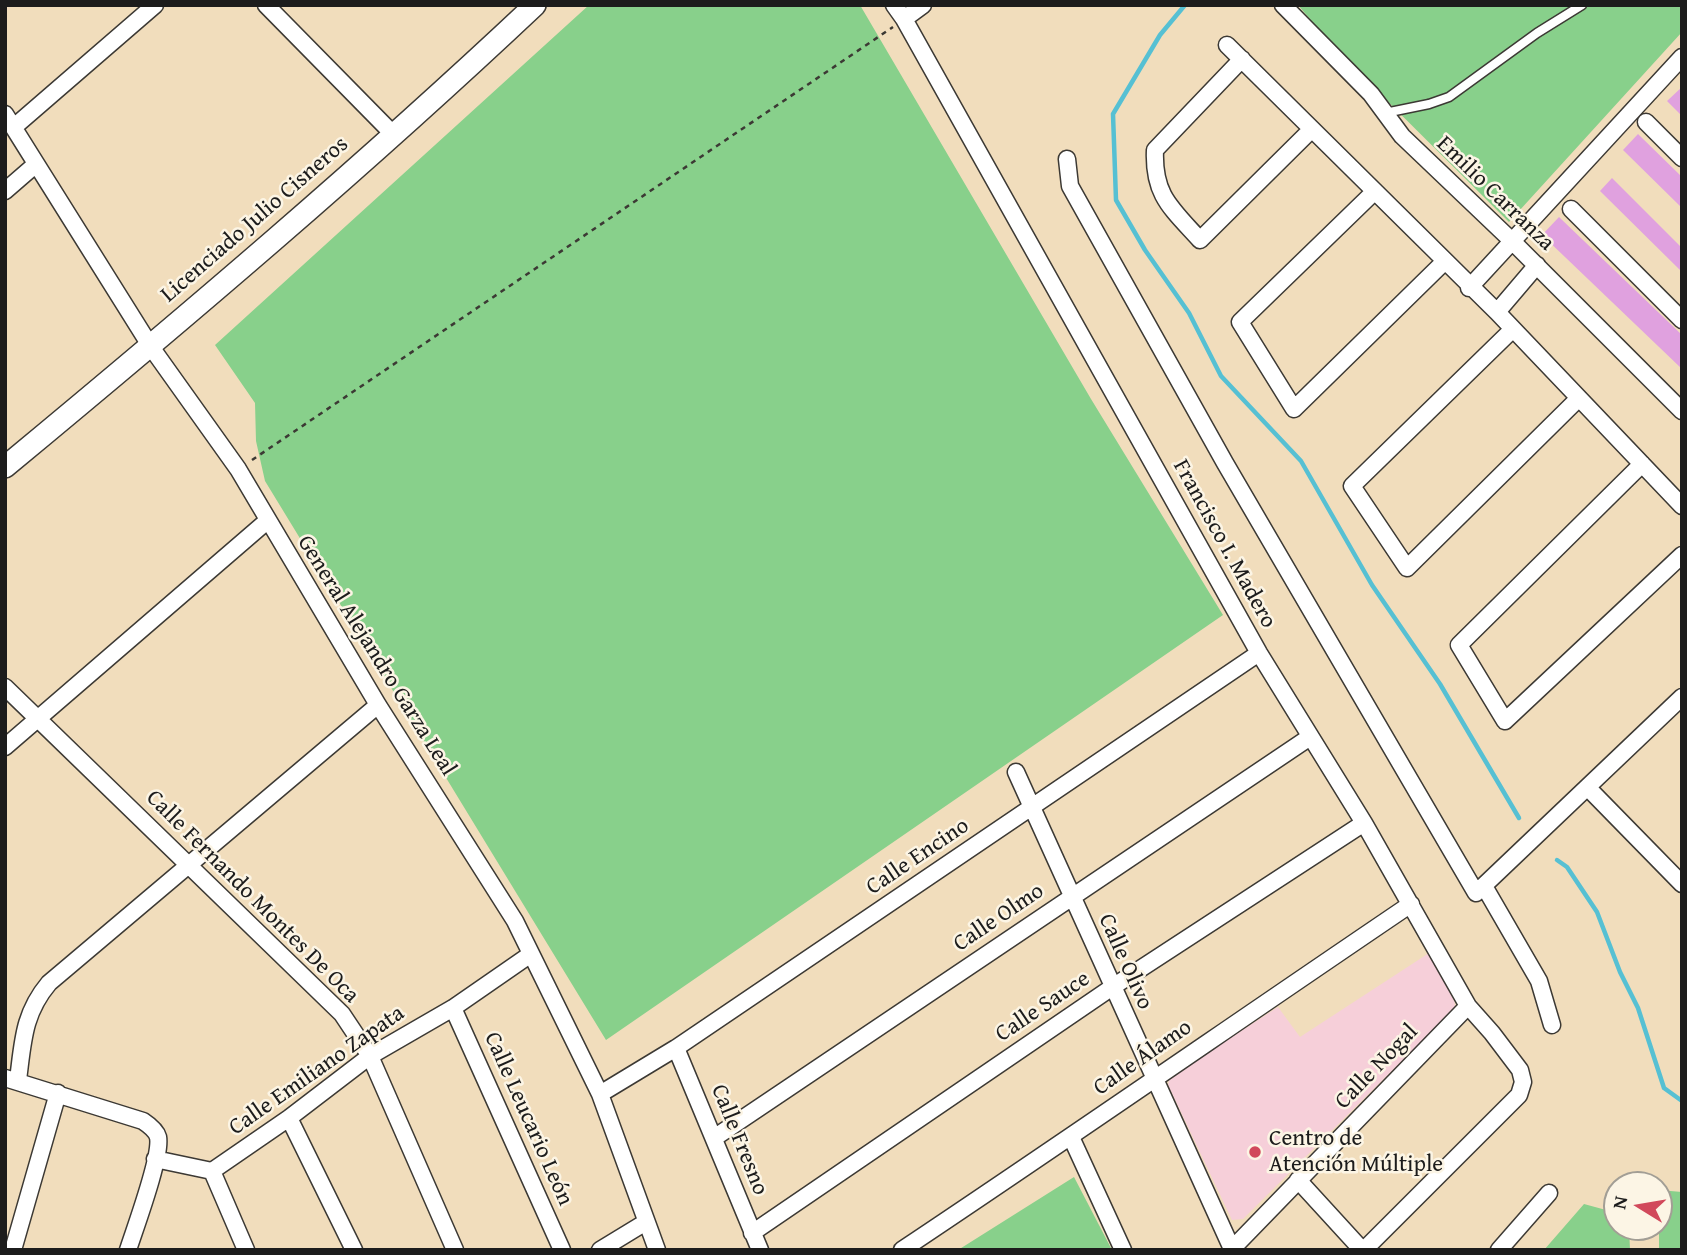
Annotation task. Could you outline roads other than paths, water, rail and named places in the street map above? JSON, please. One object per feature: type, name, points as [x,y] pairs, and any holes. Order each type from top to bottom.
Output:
[{"type":"street","points":[[10,120],[155,5]]},
{"type":"street","points":[[266,5],[393,134]]},
{"type":"street","name":"Licenciado Julio Cisneros","points":[[5,467],[151,346],[393,134],[535,5]]},
{"type":"street","name":"Francisco I. Madero","points":[[894,5],[1259,653],[1364,823],[1468,1006],[1520,1070],[1523,1082],[1519,1095],[1363,1250]]},
{"type":"street","points":[[904,19],[923,5]]},
{"type":"street","name":"Emilio Carranza","points":[[1283,5],[1371,94],[1402,136],[1511,240],[1682,411]]},
{"type":"street","points":[[1227,45],[1469,288],[1497,312],[1682,506]]},
{"type":"street","points":[[1469,288],[1682,57]]},
{"type":"street","points":[[1242,59],[1155,150],[1154,170],[1164,200],[1200,240],[1312,130]]},
{"type":"street","name":"General Alejandro Garza Leal","points":[[10,120],[35,165],[151,346],[237,470],[378,705],[515,921],[600,1094],[657,1250]]},
{"type":"street","points":[[1646,122],[1682,158]]},
{"type":"street","points":[[1067,159],[1070,186],[1225,463],[1475,893],[1682,697]]},
{"type":"street","points":[[5,191],[35,165]]},
{"type":"street","points":[[1374,192],[1240,323],[1294,409],[1444,262]]},
{"type":"street","points":[[1571,208],[1682,320]]},
{"type":"street","points":[[1497,312],[1536,265]]},
{"type":"street","points":[[1513,329],[1352,486],[1407,568],[1579,398]]},
{"type":"street","points":[[1642,464],[1459,645],[1505,721],[1682,555]]},
{"type":"street","points":[[5,747],[267,521]]},
{"type":"street","name":"Calle Encino","points":[[600,1094],[676,1048],[1259,653]]},
{"type":"street","name":"Calle Fernando Montes De Oca","points":[[5,687],[342,1014],[370,1056],[455,1250]]},
{"type":"street","points":[[128,1250],[155,1160],[158,1139],[143,1121],[12,1079],[26,1020],[40,994],[49,984],[378,705]]},
{"type":"street","name":"Calle Olmo","points":[[714,1138],[1310,737]]},
{"type":"street","name":"Calle Olivo","points":[[1016,772],[1111,988],[1231,1249]]},
{"type":"street","points":[[1588,788],[1682,884]]},
{"type":"street","name":"Calle Sauce","points":[[752,1233],[1111,988],[1364,823]]},
{"type":"street","points":[[1484,886],[1539,981],[1552,1026]]},
{"type":"street","name":"Calle Álamo","points":[[902,1250],[1411,904]]},
{"type":"street","name":"Calle Emiliano Zapata","points":[[212,1171],[289,1118],[370,1056],[453,1008],[531,954]]},
{"type":"street","name":"Calle Nogal","points":[[1231,1249],[1468,1006]]},
{"type":"street","name":"Calle Leucario León","points":[[453,1008],[562,1250]]},
{"type":"street","name":"Calle Fresno","points":[[676,1048],[760,1250]]},
{"type":"street","points":[[13,1250],[58,1093]]},
{"type":"street","points":[[289,1118],[354,1250]]},
{"type":"street","points":[[1071,1137],[1123,1250]]},
{"type":"street","points":[[155,1160],[212,1171],[246,1250]]},
{"type":"street","points":[[1298,1180],[1363,1250]]},
{"type":"street","points":[[1499,1250],[1549,1193]]},
{"type":"street","points":[[600,1250],[646,1222]]},
{"type":"lane","points":[[1385,113],[1449,97],[1537,33],[1582,5]]},
{"type":"waterway","points":[[1185,5],[1160,35],[1113,114],[1116,200],[1145,250],[1189,313],[1221,376],[1301,461],[1372,585],[1440,684],[1519,818]]},
{"type":"waterway","points":[[1557,860],[1567,867],[1597,912],[1620,972],[1638,1008],[1664,1088],[1682,1101]]},
{"type":"place","name":"Centro de Atención Múltiple","points":[[1255,1152]]}]
